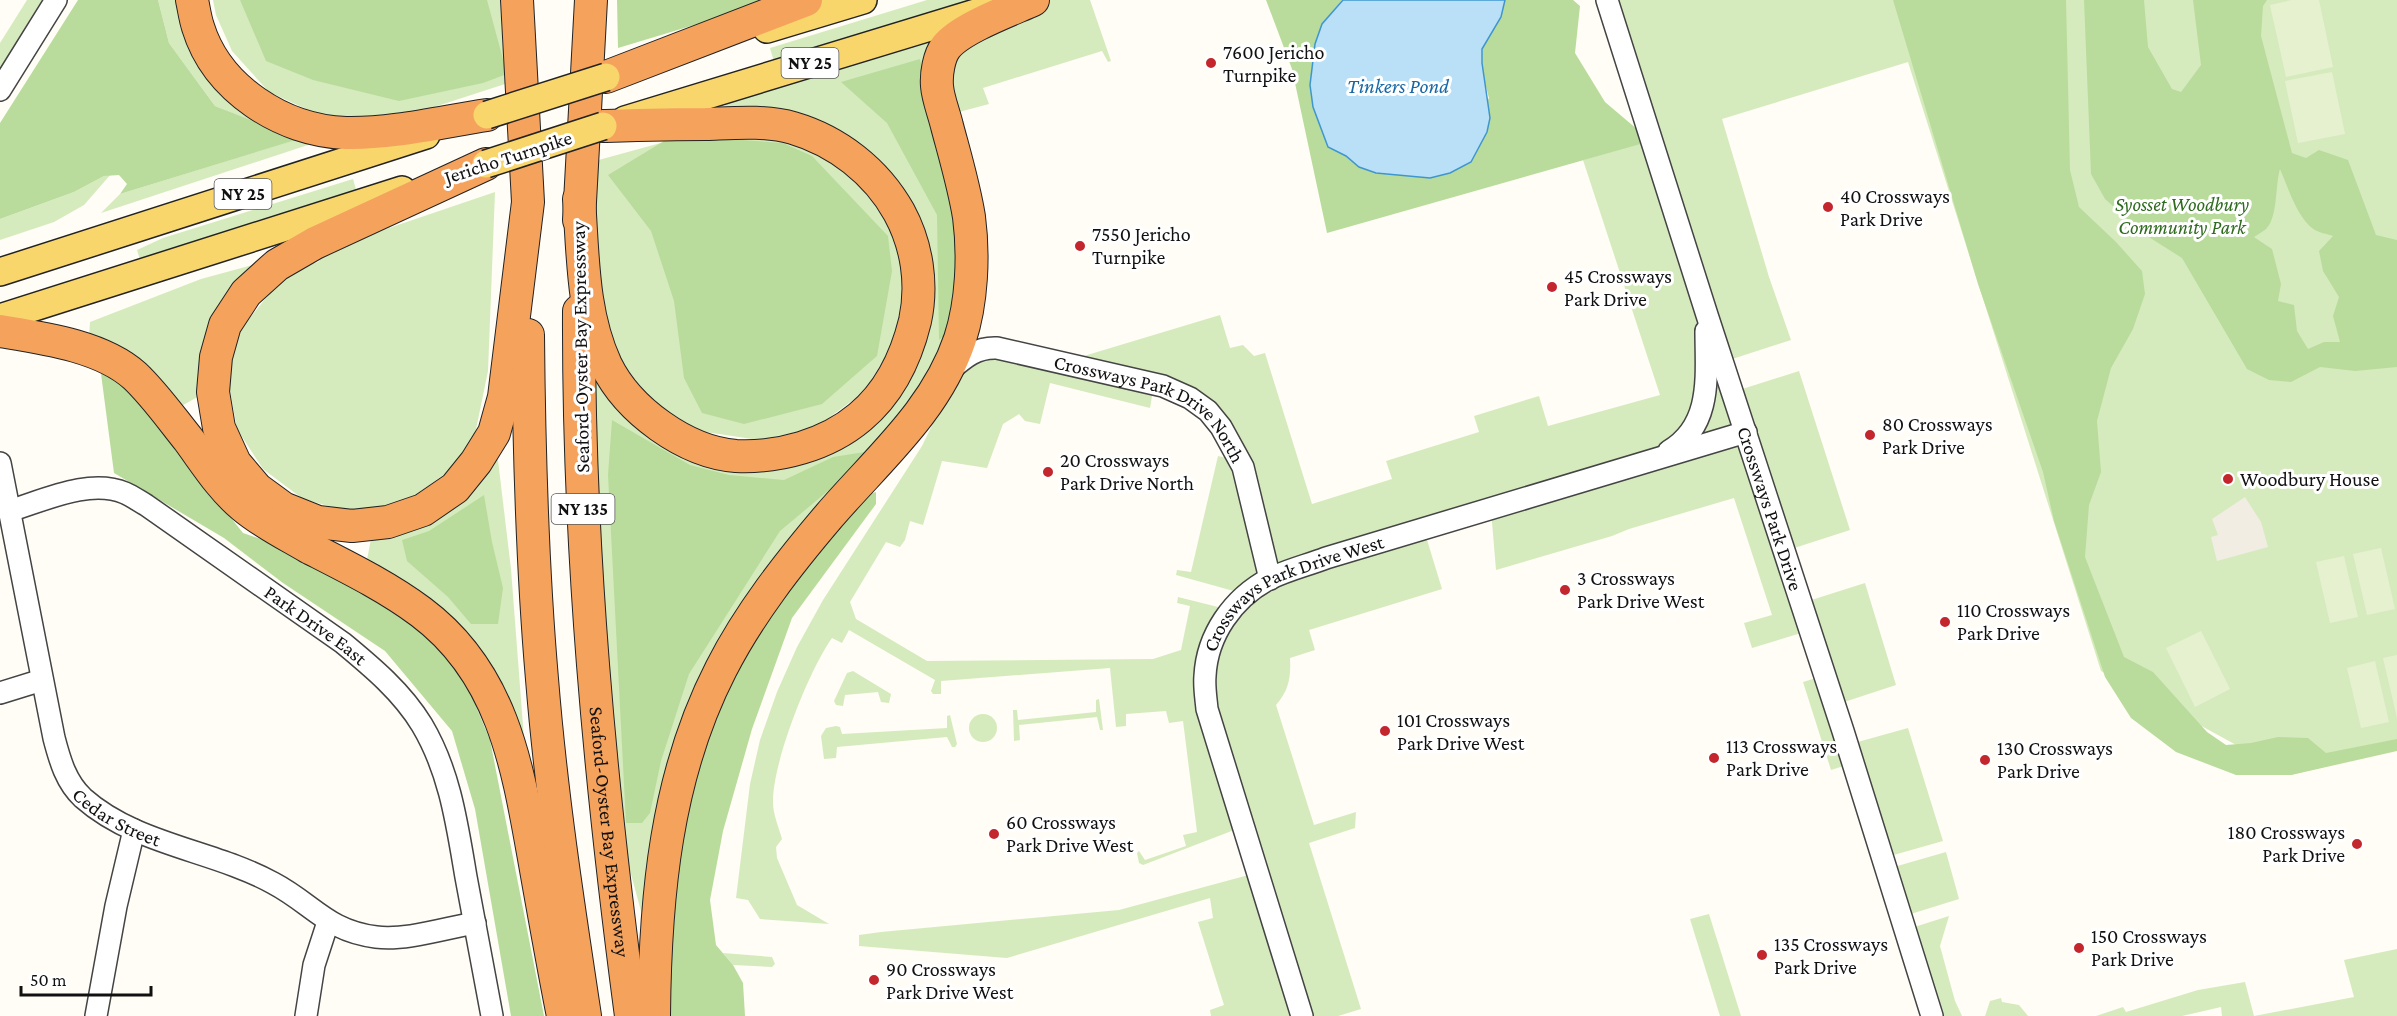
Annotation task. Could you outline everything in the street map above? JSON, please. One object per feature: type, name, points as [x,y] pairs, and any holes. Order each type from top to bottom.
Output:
[{"type":"highway","points":[[192,0],[198,28],[213,58],[236,87],[268,111],[304,126],[345,133],[389,130],[487,115]]},
{"type":"highway","points":[[486,164],[315,243],[277,265],[246,293],[225,325],[216,357],[213,392],[219,428],[235,462],[256,489],[283,508],[318,522],[352,526],[388,522],[423,510],[455,488],[476,462],[494,433],[504,397],[528,202],[517,0]]},
{"type":"highway","name":"Seaford-Oyster Bay Expressway","points":[[591,0],[579,199],[579,359],[583,533],[596,717],[614,887],[631,1016]]},
{"type":"highway","points":[[606,77],[806,0]]},
{"type":"highway","points":[[654,1016],[654,950],[661,873],[674,802],[694,734],[721,669],[755,613],[786,571],[829,516],[896,444],[924,408],[944,375],[960,337],[967,301],[970,238],[960,173],[937,84],[945,48],[964,32],[1033,0]]},
{"type":"highway","points":[[579,199],[586,293],[594,332],[607,366],[627,398],[657,425],[692,444],[734,456],[780,454],[822,441],[860,418],[887,388],[908,348],[917,309],[918,270],[910,231],[891,197],[865,168],[831,144],[791,128],[750,122],[603,126]]},
{"type":"highway","name":"NY 135","points":[[528,202],[531,488],[542,679],[563,867],[585,1016]]},
{"type":"highway","points":[[0,331],[62,342],[98,354],[134,375],[160,403],[217,479],[242,505],[272,527],[384,586],[423,614],[476,670],[495,705],[520,780],[563,1016]]},
{"type":"main road","name":"NY 25","points":[[0,272],[606,77],[863,0]]},
{"type":"main road","name":"Jericho Turnpike","points":[[0,318],[603,126],[1017,0]]},
{"type":"street","points":[[0,90],[56,0]]},
{"type":"street","name":"Crossways Park Drive","points":[[1607,0],[1707,315],[1844,731],[1932,1016]]},
{"type":"street","points":[[1653,460],[1682,442],[1694,429],[1702,413],[1706,399],[1707,315]]},
{"type":"street","name":"Crossways Park Drive North","points":[[944,375],[972,352],[985,348],[997,348],[1149,382],[1176,390],[1190,398],[1208,411],[1221,427],[1243,467],[1270,579]]},
{"type":"street","name":"Crossways Park Drive West","points":[[1302,1016],[1207,709],[1205,675],[1208,654],[1215,635],[1236,603],[1270,579],[1326,558],[1746,432]]},
{"type":"street","name":"Cedar Street","points":[[0,463],[59,756],[69,781],[82,798],[134,830],[247,870],[275,884],[328,922],[351,932],[378,938],[475,923]]},
{"type":"street","name":"Park Drive East","points":[[9,511],[74,491],[101,488],[124,493],[146,505],[343,643],[393,688],[421,723],[440,759],[452,797],[492,1016]]},
{"type":"street","points":[[0,693],[42,680]]},
{"type":"street","points":[[96,1016],[116,906],[134,830]]},
{"type":"street","points":[[306,1016],[314,965],[328,922]]},
{"type":"green space","points":[[27,0],[56,0],[0,90],[0,43]]},
{"type":"green space","points":[[78,0],[158,0],[169,43],[215,106],[299,139],[120,194],[127,184],[119,175],[104,176],[74,192],[0,219],[0,123]]},
{"type":"green space","points":[[158,0],[185,0],[192,39],[320,141],[101,213],[120,194],[298,139],[215,106],[169,43]]},
{"type":"green space","points":[[213,0],[500,0],[505,84],[394,120],[328,119],[269,92],[232,51],[216,15]]},
{"type":"green space","points":[[240,0],[487,0],[507,74],[483,83],[399,101],[313,80],[266,61]]},
{"type":"green space","points":[[617,0],[762,0],[757,6],[618,48]]},
{"type":"green space","points":[[927,0],[981,0],[774,62],[770,48]]},
{"type":"green space","points":[[1033,0],[1090,0],[1111,61],[1108,62],[1102,51],[983,88],[989,104],[944,116],[939,66]]},
{"type":"green space","points":[[1266,0],[1342,0],[1322,24],[1313,107],[1328,147],[1346,156],[1359,167],[1376,173],[1430,178],[1489,98],[1481,59],[1483,47],[1505,0],[1573,0],[1580,6],[1575,53],[1605,102],[1651,141],[1327,233],[1292,69]]},
{"type":"green space","name":"Syosset Woodbury Community Park","points":[[1614,0],[2397,0],[2397,749],[2291,775],[2101,671],[1908,62],[1722,119],[1769,277],[1791,340],[1723,362],[1733,392],[1799,371],[1850,530],[1785,551],[1802,603],[1865,583],[1896,685],[1835,705],[1847,745],[1908,728],[1943,841],[1883,858],[1853,763],[1831,770],[1803,682],[1826,675],[1811,630],[1752,648],[1744,623],[1772,615],[1734,498],[1496,570],[1491,510],[1424,530],[1442,589],[1309,630],[1315,650],[1290,658],[1288,683],[1276,705],[1314,825],[1356,812],[1355,828],[1309,843],[1361,1009],[1338,1016],[1211,1016],[1210,1010],[1224,1005],[1198,922],[1213,918],[1210,898],[1007,958],[859,946],[859,935],[1119,910],[1256,873],[1242,827],[1143,865],[1139,863],[1137,853],[1139,851],[1145,860],[1186,846],[1183,835],[1197,832],[1183,721],[1169,723],[1166,711],[1126,714],[1126,726],[1116,727],[1110,668],[941,681],[941,694],[933,694],[931,691],[935,680],[849,630],[842,643],[832,638],[803,694],[785,742],[774,786],[773,803],[782,839],[776,847],[777,858],[797,905],[829,924],[760,919],[748,900],[736,898],[750,784],[760,740],[777,692],[797,647],[823,600],[922,446],[940,409],[960,337],[1064,362],[1220,315],[1230,348],[1243,345],[1254,356],[1265,353],[1312,504],[1392,479],[1386,461],[1479,432],[1474,416],[1539,396],[1548,426],[1660,395],[1583,160],[1655,139]],"holes":[[[1050,383],[1150,408],[1154,384],[1221,427],[1240,461],[1218,456],[1191,572],[1177,570],[1176,575],[1248,595],[1230,610],[1178,597],[1177,603],[1190,606],[1181,650],[1153,659],[927,661],[856,619],[850,602],[886,542],[900,547],[905,540],[910,521],[923,525],[942,461],[987,468],[1003,424],[1019,414],[1025,421],[1040,424]]]},
{"type":"green space","points":[[1893,0],[2066,0],[2070,170],[2079,207],[2116,242],[2142,271],[2145,294],[2133,329],[2111,368],[2097,421],[2101,472],[2089,505],[2085,557],[2124,657],[2153,672],[2207,732],[2226,745],[2251,743],[2278,737],[2308,738],[2326,753],[2397,739],[2397,751],[2291,775],[2236,775],[2176,752],[2131,718],[2105,677],[2054,521],[2043,472],[1978,284]]},
{"type":"green space","name":"Syosset Woodbury Community Park","points":[[2084,0],[2144,0],[2148,47],[2172,89],[2181,92],[2201,65],[2193,0],[2267,0],[2263,6],[2261,36],[2292,153],[2306,158],[2319,150],[2348,160],[2376,235],[2397,240],[2397,367],[2355,371],[2320,367],[2291,382],[2269,380],[2247,369],[2182,258],[2144,234],[2105,199],[2091,174]],"holes":[[[2280,169],[2303,218],[2317,231],[2333,236],[2319,251],[2323,271],[2339,297],[2333,316],[2340,342],[2324,342],[2308,349],[2297,331],[2294,305],[2278,301],[2281,284],[2272,249],[2254,237],[2265,230],[2273,217]]]},
{"type":"green space","points":[[2292,0],[2319,0],[2333,67],[2286,77],[2270,5]]},
{"type":"green space","points":[[948,31],[949,348],[651,852],[642,915],[620,833],[595,526],[591,359],[607,391],[772,468],[919,359],[899,186],[726,112],[724,102]]},
{"type":"green space","points":[[920,59],[960,243],[951,330],[939,340],[937,215],[887,123],[841,82]]},
{"type":"green space","points":[[2332,72],[2345,134],[2298,143],[2285,81]]},
{"type":"green space","points":[[754,132],[821,150],[862,181],[891,223],[905,284],[896,339],[864,392],[815,428],[759,440],[699,431],[646,397],[614,348],[597,277],[595,161],[697,133]]},
{"type":"green space","points":[[714,138],[783,143],[812,156],[888,236],[892,271],[877,356],[822,404],[744,424],[702,413],[684,378],[674,301],[651,231],[608,175],[664,141]]},
{"type":"green space","points":[[111,174],[84,205],[54,222],[0,240],[0,219],[74,192]]},
{"type":"green space","points":[[353,179],[357,193],[140,260],[137,250],[163,238]]},
{"type":"green space","points":[[495,192],[488,371],[474,439],[450,470],[403,504],[354,513],[303,499],[263,469],[237,429],[227,374],[237,334],[278,283],[298,268],[318,262],[333,247]]},
{"type":"green space","points":[[260,263],[203,394],[176,409],[89,339],[90,322],[201,279]]},
{"type":"green space","points":[[100,366],[130,391],[243,533],[295,551],[367,592],[440,647],[470,692],[490,740],[544,1016],[511,1016],[475,809],[452,731],[385,651],[283,583],[224,538],[114,473]]},
{"type":"green space","points":[[612,420],[690,465],[729,475],[784,480],[833,457],[877,450],[780,531],[689,674],[661,761],[650,813],[642,823],[626,823],[608,475]]},
{"type":"green space","points":[[497,452],[511,569],[525,752],[500,690],[366,565],[371,539]]},
{"type":"green space","points":[[876,492],[876,504],[792,618],[752,729],[723,831],[710,900],[716,945],[733,965],[743,983],[745,1016],[668,1016],[656,936],[721,669],[863,496]]},
{"type":"green space","points":[[484,495],[503,588],[498,624],[471,624],[448,597],[407,561],[402,540],[429,531]]},
{"type":"green space","points":[[2381,548],[2395,609],[2367,615],[2353,554]]},
{"type":"green space","points":[[2344,556],[2358,617],[2330,623],[2316,562]]},
{"type":"green space","points":[[2201,631],[2230,689],[2195,707],[2166,648]]},
{"type":"green space","points":[[2397,655],[2397,718],[2383,658]]},
{"type":"green space","points":[[2375,661],[2389,722],[2361,728],[2347,668]]},
{"type":"green space","points":[[853,671],[891,694],[889,703],[881,702],[878,692],[845,695],[843,706],[836,705],[834,701],[847,673]]},
{"type":"green space","points":[[1099,699],[1103,730],[1100,730],[1097,717],[1019,725],[1020,740],[1014,741],[1013,710],[1017,710],[1018,720],[1096,712],[1096,700]]},
{"type":"green space","points":[[983,714],[993,718],[997,728],[993,738],[983,742],[973,738],[969,728],[973,718]]},
{"type":"green space","points":[[950,715],[957,744],[955,747],[952,747],[947,737],[837,747],[836,758],[824,759],[821,736],[826,728],[840,727],[842,734],[947,728],[947,716]]},
{"type":"green space","points":[[1946,852],[1959,899],[1901,917],[1887,869]]},
{"type":"green space","points":[[1709,914],[1741,1016],[1720,1016],[1690,919]]},
{"type":"green space","points":[[1949,916],[1940,946],[1955,1001],[1962,1016],[1933,1016],[1905,930]]},
{"type":"green space","points":[[2397,949],[2397,1016],[2254,1016],[2354,997],[2344,960]]},
{"type":"green space","points":[[723,953],[772,957],[775,964],[772,967],[733,965]]},
{"type":"green space","points":[[2245,982],[2254,1016],[2222,1016],[2221,1007],[2182,1016],[2096,1016],[2123,1007],[2126,1012],[2198,990]]},
{"type":"green space","points":[[2001,998],[2002,1002],[2019,1005],[2028,1016],[1985,1016],[1990,1001]]},
{"type":"shaded area","points":[[2245,497],[2261,522],[2268,547],[2217,561],[2211,537],[2218,535],[2212,519]]},
{"type":"water","name":"Tinkers Pond","points":[[1343,0],[1505,0],[1501,17],[1482,49],[1490,118],[1487,132],[1471,162],[1450,173],[1430,178],[1376,173],[1359,167],[1346,156],[1328,147],[1313,107],[1310,85],[1315,44],[1322,24]]},
{"type":"place","name":"7600 Jericho Turnpike","points":[[1211,63]]},
{"type":"place","name":"40 Crossways Park Drive","points":[[1828,207]]},
{"type":"place","name":"7550 Jericho Turnpike","points":[[1080,246]]},
{"type":"place","name":"45 Crossways Park Drive","points":[[1552,287]]},
{"type":"place","name":"80 Crossways Park Drive","points":[[1870,435]]},
{"type":"place","name":"20 Crossways Park Drive North","points":[[1048,472]]},
{"type":"place","name":"Woodbury House","points":[[2228,479]]},
{"type":"place","name":"3 Crossways Park Drive West","points":[[1565,590]]},
{"type":"place","name":"110 Crossways Park Drive","points":[[1945,622]]},
{"type":"place","name":"101 Crossways Park Drive West","points":[[1385,731]]},
{"type":"place","name":"113 Crossways Park Drive","points":[[1714,758]]},
{"type":"place","name":"130 Crossways Park Drive","points":[[1985,760]]},
{"type":"place","name":"60 Crossways Park Drive West","points":[[994,834]]},
{"type":"place","name":"180 Crossways Park Drive","points":[[2357,844]]},
{"type":"place","name":"150 Crossways Park Drive","points":[[2079,948]]},
{"type":"place","name":"135 Crossways Park Drive","points":[[1762,955]]},
{"type":"place","name":"90 Crossways Park Drive West","points":[[874,980]]}]
